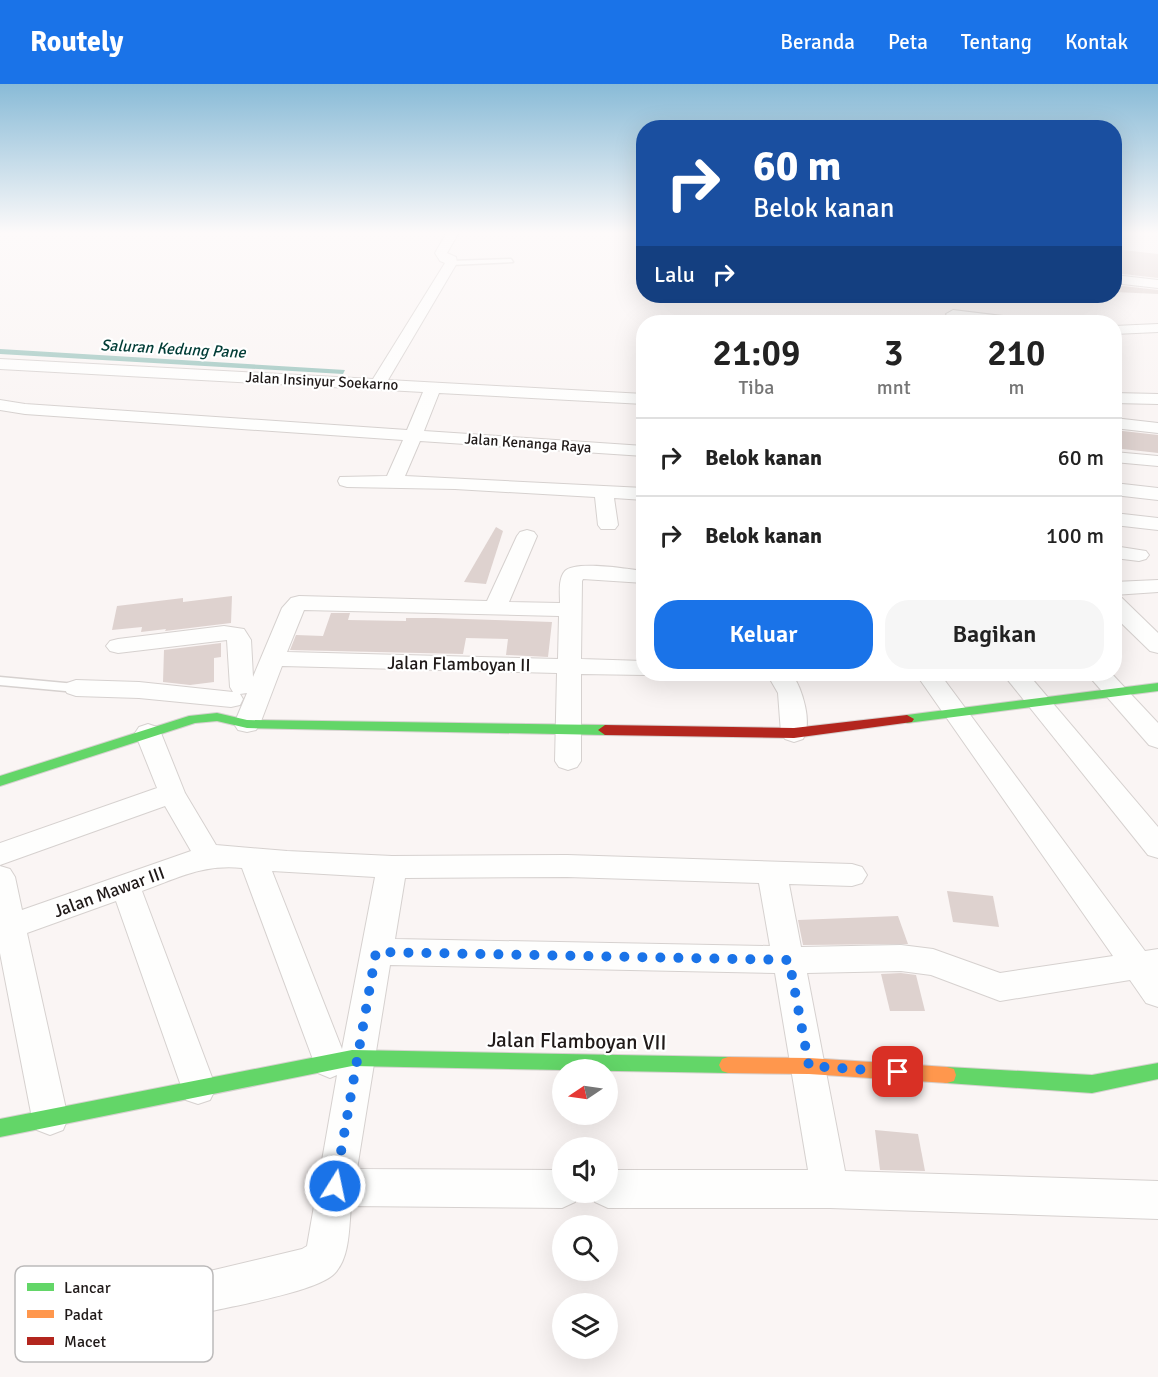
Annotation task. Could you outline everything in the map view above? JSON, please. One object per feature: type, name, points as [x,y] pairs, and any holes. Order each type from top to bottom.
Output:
[{"type":"street","points":[[383,375],[432,294]]},
{"type":"street","points":[[1135,314],[1158,316]]},
{"type":"street","points":[[1122,330],[1158,328]]},
{"type":"street","name":"Jalan Insinyur Soekarno","points":[[0,364],[383,375],[434,386],[636,399]]},
{"type":"street","points":[[394,481],[434,386]]},
{"type":"street","points":[[1122,398],[1158,399]]},
{"type":"street","name":"Jalan Kenanga Raya","points":[[0,405],[25,409],[636,450]]},
{"type":"street","points":[[1122,424],[1158,428]]},
{"type":"street","points":[[1122,458],[1158,461]]},
{"type":"street","points":[[347,481],[394,481],[636,494]]},
{"type":"street","points":[[1122,490],[1158,494]]},
{"type":"street","points":[[604,492],[608,525]]},
{"type":"street","points":[[1122,520],[1158,524]]},
{"type":"street","points":[[495,609],[527,536]]},
{"type":"street","points":[[1122,553],[1139,555]]},
{"type":"street","points":[[568,761],[571,581],[574,574],[579,572],[636,576]]},
{"type":"street","points":[[1122,588],[1158,586]]},
{"type":"street","points":[[247,724],[293,608],[302,602],[572,610]]},
{"type":"street","points":[[1122,611],[1158,646]]},
{"type":"street","points":[[118,646],[224,633],[236,634],[239,640],[230,701],[247,724]]},
{"type":"street","points":[[0,781],[194,719],[230,701],[274,659]]},
{"type":"street","name":"Jalan Flamboyan II","points":[[274,659],[636,668]]},
{"type":"street","points":[[784,681],[788,687],[794,733]]},
{"type":"street","points":[[933,681],[1148,964],[1158,993]]},
{"type":"street","points":[[1021,681],[1149,823],[1158,847]]},
{"type":"street","points":[[1105,681],[1158,739]]},
{"type":"street","points":[[247,724],[794,733],[1158,687]]},
{"type":"street","points":[[76,688],[139,690],[230,701]]},
{"type":"street","points":[[148,733],[172,794],[208,856],[223,855],[253,859],[392,867],[567,866],[852,875]]},
{"type":"street","points":[[0,854],[172,794]]},
{"type":"street","name":"Jalan Mawar III","points":[[9,927],[208,856]]},
{"type":"street","points":[[253,859],[345,1060]]},
{"type":"street","points":[[213,1290],[310,1267],[321,1260],[326,1252],[335,1186],[345,1060],[376,952],[392,867]]},
{"type":"street","points":[[772,871],[830,1189]]},
{"type":"street","points":[[0,878],[50,1118]]},
{"type":"street","points":[[126,887],[198,1088]]},
{"type":"street","points":[[376,952],[789,960],[902,958],[933,963],[1000,987],[1148,964]]},
{"type":"street","name":"Jalan Flamboyan VII","points":[[0,1128],[345,1060],[809,1066],[1092,1084],[1158,1071]]},
{"type":"street","points":[[335,1186],[373,1189],[552,1189]]},
{"type":"street","points":[[618,1189],[830,1189],[1158,1200]]},
{"type":"lane","points":[[0,681],[76,688]]},
{"type":"water","points":[[0,349],[345,370],[343,374],[0,354]]},
{"type":"building","points":[[1122,431],[1158,435],[1158,453],[1122,449]]},
{"type":"building","points":[[496,527],[503,531],[486,584],[464,582]]},
{"type":"building","points":[[232,596],[231,623],[165,631],[166,629],[141,632],[142,627],[112,630],[117,606],[183,598],[183,602]]},
{"type":"building","points":[[331,613],[350,613],[348,620],[406,621],[406,618],[435,618],[552,622],[548,657],[506,655],[508,639],[466,638],[463,654],[290,650],[296,635],[323,636]]},
{"type":"building","points":[[221,643],[221,657],[214,658],[214,682],[190,685],[163,682],[164,650]]},
{"type":"building","points":[[947,891],[993,896],[999,927],[953,922]]},
{"type":"building","points":[[898,916],[908,944],[803,945],[798,920]]},
{"type":"building","points":[[881,974],[916,975],[925,1011],[890,1011]]},
{"type":"building","points":[[875,1130],[918,1134],[925,1171],[880,1170]]},
{"type":"traffic: fast","points":[[907,719],[1158,687]]},
{"type":"traffic: fast","points":[[0,781],[194,719],[217,717],[247,724],[605,730]]},
{"type":"traffic: fast","points":[[0,1128],[352,1058],[728,1065]]},
{"type":"traffic: fast","points":[[947,1075],[1092,1084],[1158,1071]]},
{"type":"traffic: slow","points":[[728,1065],[809,1066],[947,1075]]},
{"type":"traffic: jam","points":[[605,730],[794,733],[907,719]]},
{"type":"route","points":[[335,1186],[376,952],[789,960],[809,1066],[898,1072]]},
{"type":"water label","name":"Saluran Kedung Pane","points":[[173,348]]}]
